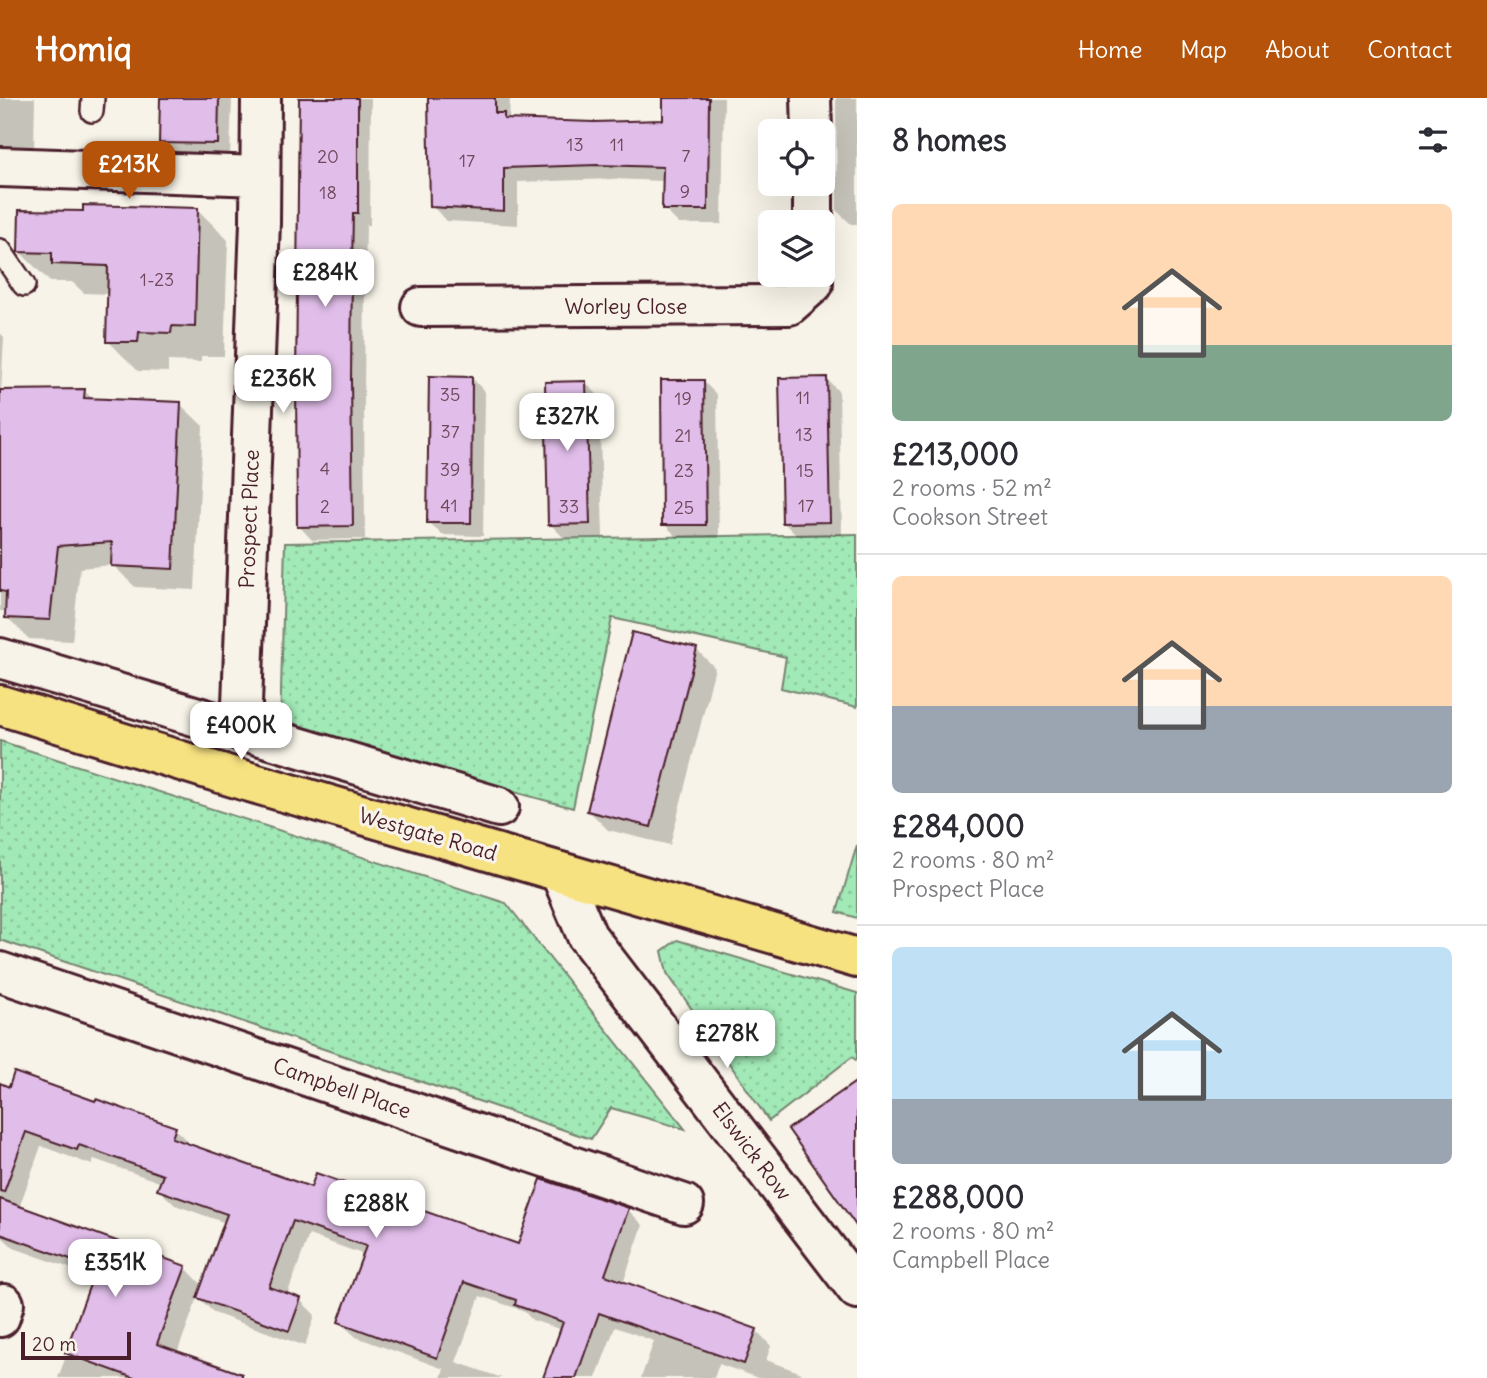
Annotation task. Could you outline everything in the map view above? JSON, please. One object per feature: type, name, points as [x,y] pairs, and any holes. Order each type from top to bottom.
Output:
[{"type":"main road","name":"Westgate Road","points":[[0,705],[243,780],[857,958]]},
{"type":"street","name":"Prospect Place","points":[[241,731],[260,222],[261,98]]},
{"type":"street","points":[[811,98],[812,119]]},
{"type":"street","points":[[0,167],[260,176]]},
{"type":"street","name":"Worley Close","points":[[421,307],[789,305],[810,287]]},
{"type":"street","points":[[0,658],[499,807]]},
{"type":"street","name":"Elswick Row","points":[[560,872],[587,936],[852,1273]]},
{"type":"street","name":"Campbell Place","points":[[0,972],[684,1204]]},
{"type":"lane","points":[[0,250],[24,285]]},
{"type":"green space","points":[[857,534],[857,707],[781,688],[786,657],[612,618],[573,808],[280,728],[285,543]]},
{"type":"green space","points":[[0,741],[506,903],[685,1129],[611,1108],[591,1139],[0,940]]},
{"type":"green space","points":[[857,845],[857,918],[837,912]]},
{"type":"green space","points":[[677,940],[857,993],[857,1061],[852,1057],[769,1121],[667,973],[662,951]]},
{"type":"building","points":[[160,98],[219,98],[218,144],[159,143]]},
{"type":"building","points":[[299,98],[358,98],[358,213],[353,213],[352,266],[353,526],[297,527]]},
{"type":"building","points":[[428,98],[495,98],[495,113],[504,113],[504,119],[594,122],[663,120],[663,98],[709,98],[708,210],[662,210],[663,167],[597,165],[504,168],[504,211],[430,207]]},
{"type":"building","points":[[83,205],[198,208],[195,327],[172,326],[171,333],[139,332],[138,342],[106,342],[108,266],[52,264],[52,253],[18,252],[19,210],[83,211]]},
{"type":"building","points":[[429,376],[472,377],[471,523],[427,523]]},
{"type":"building","points":[[827,377],[830,522],[782,523],[779,378]]},
{"type":"building","points":[[661,380],[704,380],[706,525],[662,525]]},
{"type":"building","points":[[586,381],[590,524],[548,525],[545,382]]},
{"type":"building","points":[[85,389],[84,398],[181,402],[173,569],[111,566],[112,542],[58,546],[50,620],[5,618],[6,592],[0,591],[0,390]]},
{"type":"building","points":[[632,632],[697,648],[651,827],[587,811]]},
{"type":"building","points":[[14,1072],[176,1127],[172,1138],[311,1187],[316,1173],[518,1244],[541,1179],[629,1208],[605,1275],[757,1329],[744,1364],[599,1313],[576,1378],[543,1378],[563,1322],[515,1305],[516,1300],[464,1282],[437,1358],[338,1322],[366,1246],[293,1221],[269,1287],[301,1298],[289,1331],[197,1298],[227,1214],[157,1190],[163,1175],[79,1145],[77,1150],[26,1132],[4,1192],[0,1191],[0,1083],[9,1087]]},
{"type":"building","points":[[857,1081],[857,1227],[788,1129]]},
{"type":"building","points":[[0,1199],[186,1266],[157,1344],[242,1374],[242,1378],[134,1378],[65,1353],[96,1268],[0,1234]]}]
